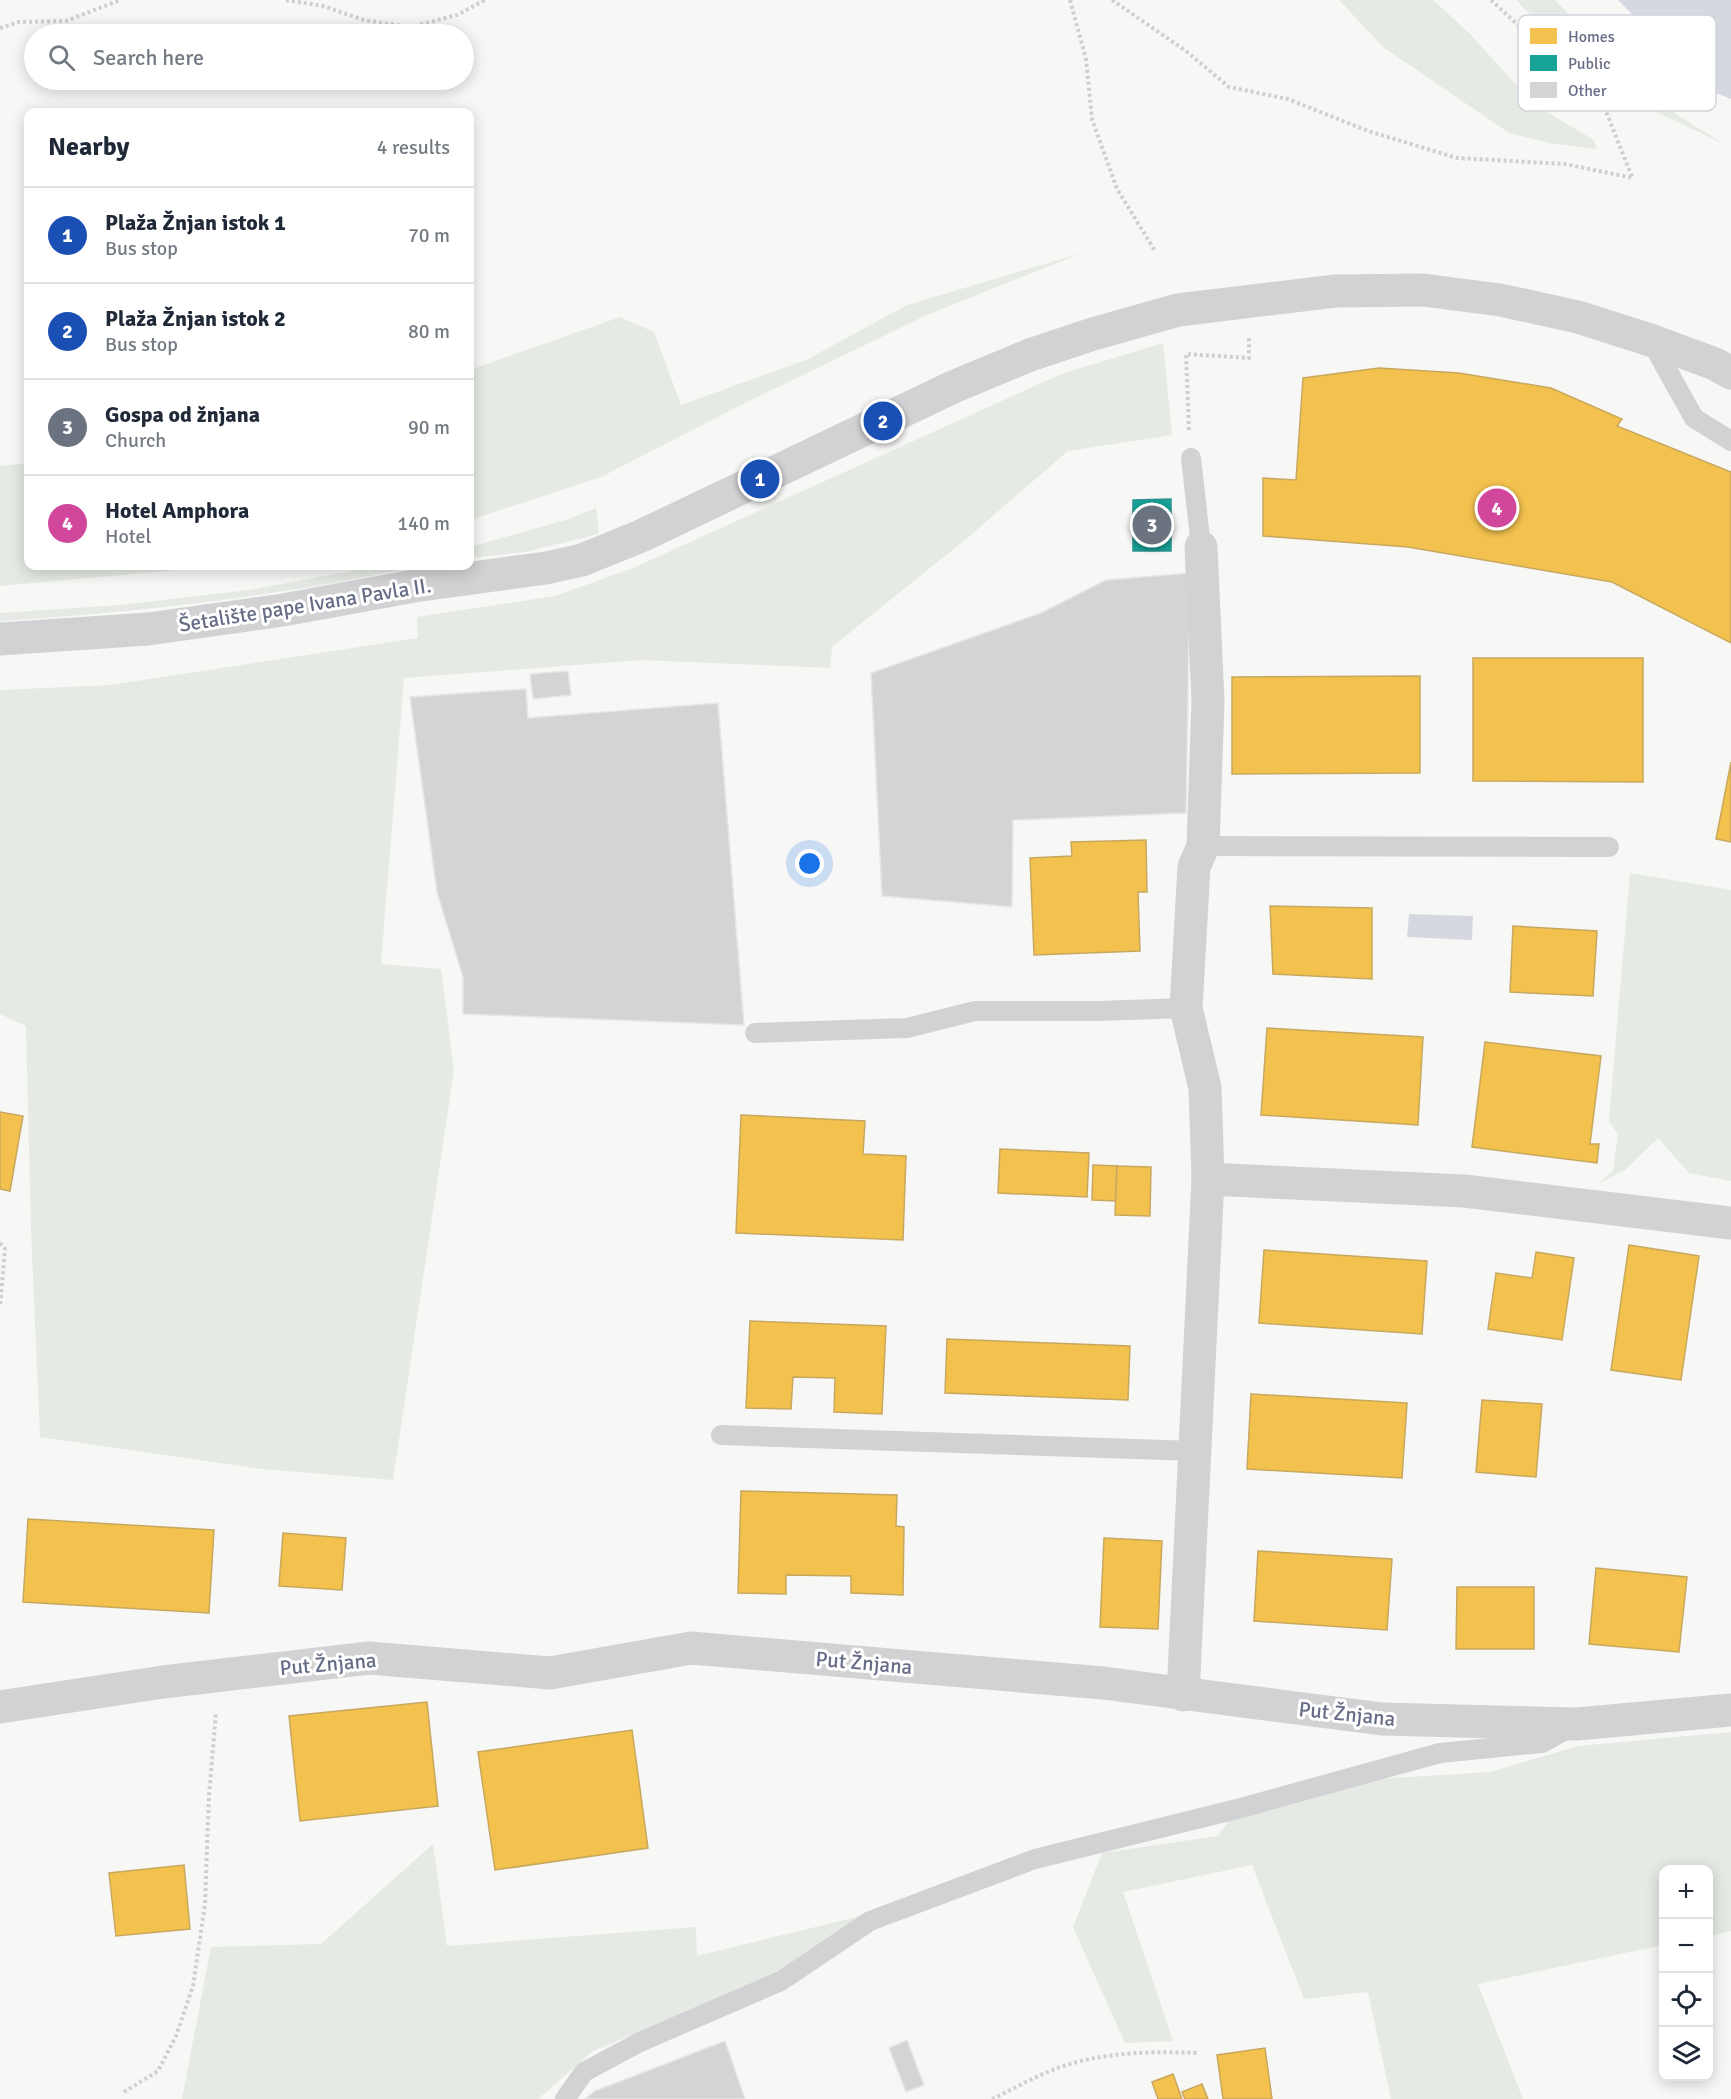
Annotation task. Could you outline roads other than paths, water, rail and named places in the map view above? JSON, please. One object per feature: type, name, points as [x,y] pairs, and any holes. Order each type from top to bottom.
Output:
[{"type":"street","name":"Šetalište pape Ivana Pavla II.","points":[[0,639],[148,629],[283,610],[414,586],[546,568],[582,560],[641,536],[953,387],[1030,355],[1178,310],[1335,291],[1423,290],[1511,302],[1578,317],[1650,340],[1715,364],[1731,373]]},
{"type":"street","points":[[1182,1695],[1208,1179],[1205,1088],[1186,1008],[1194,867],[1203,846],[1208,701],[1201,547]]},
{"type":"street","points":[[1208,1179],[1464,1191],[1731,1223]]},
{"type":"street","name":"Put Žnjana","points":[[0,1707],[215,1676],[369,1658],[550,1673],[691,1648],[1103,1683],[1382,1719],[1577,1724],[1730,1705]]},
{"type":"lane","points":[[1650,340],[1694,418],[1731,441]]},
{"type":"lane","points":[[1191,458],[1201,547]]},
{"type":"lane","points":[[1203,846],[1609,847]]},
{"type":"lane","points":[[755,1033],[907,1028],[975,1011],[1186,1008]]},
{"type":"lane","points":[[722,1435],[1194,1451]]},
{"type":"lane","points":[[565,2099],[584,2072],[640,2042],[781,1981],[870,1921],[1035,1859],[1241,1808],[1440,1753],[1542,1743],[1577,1724]]},
{"type":"place","name":"Plaža Žnjan istok 2","points":[[883,421]]},
{"type":"place","name":"Plaža Žnjan istok 1","points":[[760,479]]},
{"type":"place","name":"Hotel Amphora","points":[[1497,508]]},
{"type":"place","name":"Gospa od žnjana","points":[[1152,525]]}]
